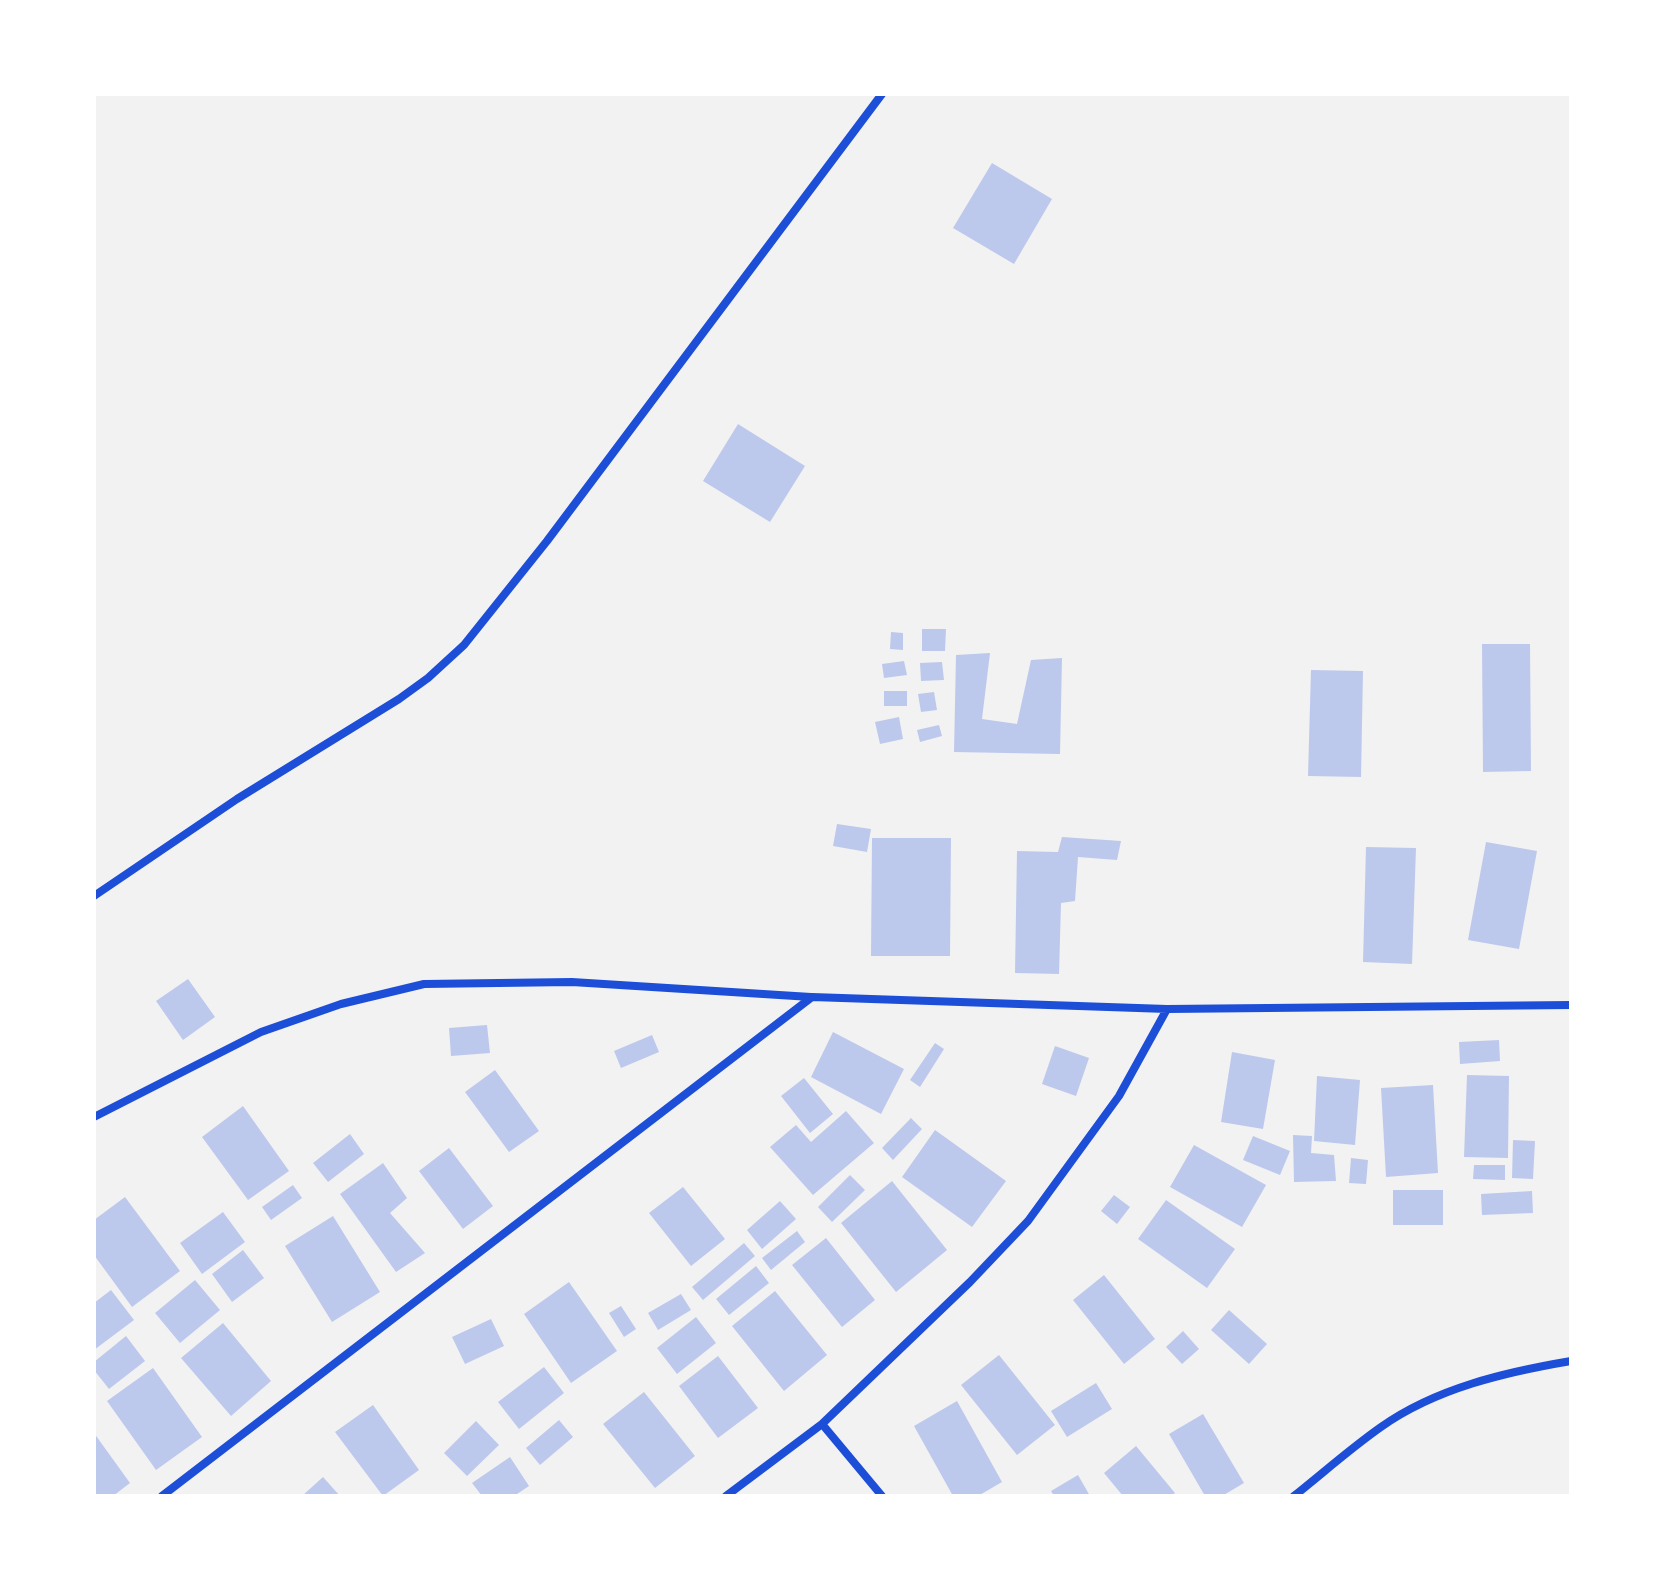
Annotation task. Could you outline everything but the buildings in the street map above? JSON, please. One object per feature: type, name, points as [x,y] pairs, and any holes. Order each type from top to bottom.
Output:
[{"type":"street","points":[[94,896],[237,799],[399,699],[464,645],[547,541],[882,94]]},
{"type":"street","points":[[94,1117],[261,1032],[341,1004],[424,984],[572,982],[812,997],[1167,1009],[1571,1005]]},
{"type":"street","points":[[162,1496],[812,997]]},
{"type":"street","points":[[726,1496],[822,1424],[970,1282],[1028,1221],[1119,1096],[1167,1009]]},
{"type":"street","points":[[1294,1496],[1382,1426],[1449,1391],[1525,1369],[1571,1361]]},
{"type":"street","points":[[822,1424],[882,1496]]}]
